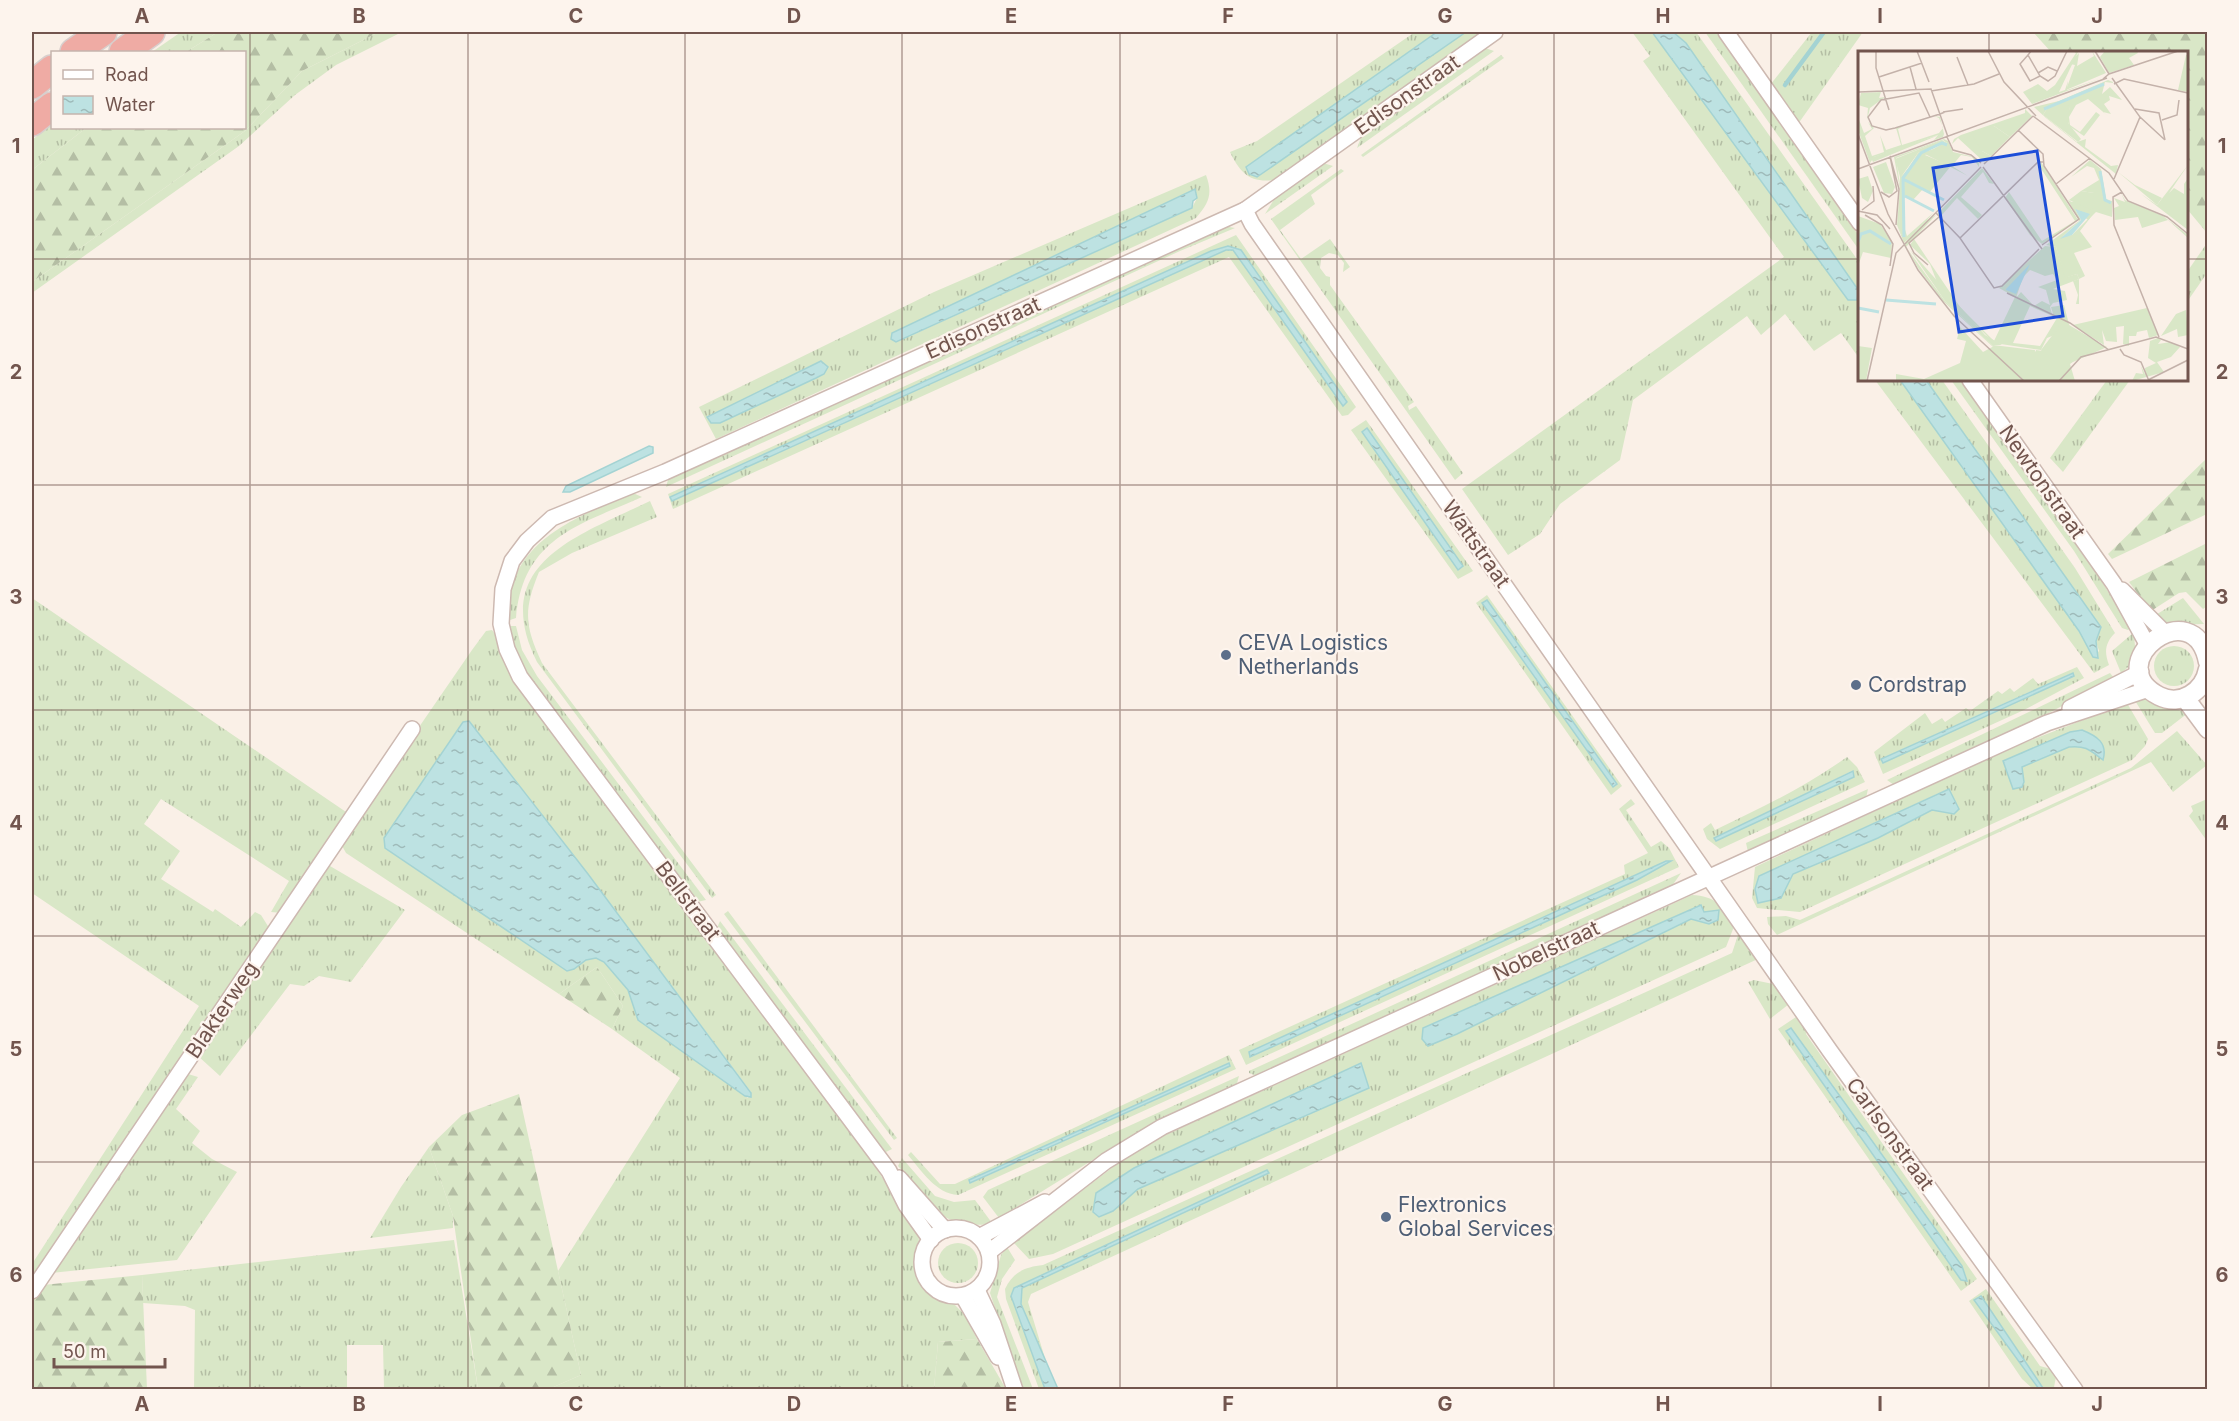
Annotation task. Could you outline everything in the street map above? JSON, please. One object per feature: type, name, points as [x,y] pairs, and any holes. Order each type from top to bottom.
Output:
[{"type":"highway","points":[[75,51],[102,32]]},
{"type":"highway","points":[[124,51],[151,32]]},
{"type":"highway","points":[[32,85],[51,70]]},
{"type":"highway","points":[[32,122],[51,107]]},
{"type":"street","name":"Edisonstraat","points":[[501,624],[503,589],[512,561],[527,541],[552,518],[665,472],[1245,210],[1495,32]]},
{"type":"street","points":[[1726,32],[1858,220]]},
{"type":"street","name":"Wattstraat","points":[[1245,210],[1252,224],[1709,877]]},
{"type":"street","name":"Newtonstraat","points":[[1971,381],[2114,584],[2147,644]]},
{"type":"street","name":"Newtonstraat","points":[[2114,584],[2165,633]]},
{"type":"street","name":"Bellstraat","points":[[501,624],[507,649],[520,677],[889,1171],[945,1230]]},
{"type":"street","points":[[2165,633],[2182,633],[2206,652],[2204,693],[2185,698],[2163,698],[2149,689],[2140,672],[2141,657],[2147,644],[2165,633]]},
{"type":"street","name":"Nobelstraat","points":[[2047,723],[2082,701],[2140,672]]},
{"type":"street","name":"Nobelstraat","points":[[989,1252],[1106,1161],[1162,1127],[2047,723],[2149,689]]},
{"type":"street","points":[[2185,698],[2208,729]]},
{"type":"street","name":"Blakterweg","points":[[32,1291],[412,729]]},
{"type":"street","name":"Carlsonstraat","points":[[1709,877],[1830,1051],[2074,1389]]},
{"type":"street","name":"Bellstraat","points":[[889,1171],[906,1205],[931,1240]]},
{"type":"street","name":"Nobelstraat","points":[[979,1237],[1056,1198]]},
{"type":"street","points":[[963,1229],[979,1237],[989,1252],[989,1273],[970,1293],[944,1295],[929,1283],[922,1266],[922,1257],[931,1240],[945,1230],[963,1229]]},
{"type":"street","points":[[970,1293],[1015,1389]]},
{"type":"green space","points":[[181,32],[218,32],[188,51],[153,51]]},
{"type":"green space","points":[[218,32],[379,32],[302,71],[245,131],[32,282],[32,170],[85,129],[246,129],[246,51],[188,51]]},
{"type":"green space","points":[[379,32],[402,32],[336,65],[295,95],[239,146],[32,293],[32,282],[245,131],[302,71]]},
{"type":"green space","points":[[1415,32],[1437,32],[1246,167],[1257,177],[1466,32],[1483,32],[1274,180],[1252,178],[1238,166],[1230,152],[1257,141]]},
{"type":"green space","points":[[1632,32],[1652,32],[1848,300],[1857,300],[1858,297],[1858,357],[1841,333],[1814,351],[1785,314],[1761,335],[1747,316],[1633,400],[1620,460],[1560,504],[1540,534],[1508,555],[1462,489],[1784,257],[1643,61],[1650,56]]},
{"type":"green space","points":[[1673,32],[1696,32],[1858,261],[1858,290],[1686,43]]},
{"type":"green space","points":[[1705,32],[1716,32],[1858,235],[1858,249]]},
{"type":"green space","points":[[1812,32],[1863,32],[1798,124],[1770,85]]},
{"type":"green space","points":[[2033,32],[2207,32],[2207,233],[2188,210],[2188,51],[2050,51]]},
{"type":"green space","points":[[1485,48],[1494,51],[1357,148],[1362,135]]},
{"type":"green space","points":[[1501,55],[1504,58],[1363,157],[1361,155]]},
{"type":"green space","points":[[51,125],[51,129],[85,129],[32,170],[32,140]]},
{"type":"green space","points":[[1323,163],[1333,166],[1265,214],[1275,198]]},
{"type":"green space","points":[[1341,169],[1344,171],[1311,195],[1315,204],[1280,230],[1301,259],[1330,239],[1350,267],[1343,272],[1344,263],[1338,255],[1329,253],[1321,258],[1320,268],[1326,276],[1330,277],[1330,285],[1414,402],[1408,406],[1409,410],[1416,406],[1463,473],[1455,480],[1271,219]]},
{"type":"green space","points":[[1206,175],[1209,188],[1208,198],[1196,218],[716,439],[699,407],[934,292]],"holes":[[[1197,198],[1192,208],[897,342]]]},
{"type":"green space","points":[[1224,226],[1235,228],[1180,251],[666,487],[669,476]]},
{"type":"green space","points":[[1236,235],[1356,407],[1348,415],[1342,416],[1229,257],[673,509],[668,494]],"holes":[[[1228,246],[1241,250],[1347,402],[1343,406],[1233,250],[1226,250],[672,501],[671,497],[1211,251]]]},
{"type":"green space","points":[[2207,243],[2207,273],[2188,301],[2188,271]]},
{"type":"green space","points":[[1876,381],[1901,381],[2079,631],[2093,657],[2099,651],[2096,641],[2101,627],[1927,381],[1943,381],[2075,568],[2115,633],[2106,648],[2109,665],[2094,673]]},
{"type":"green space","points":[[1952,381],[1962,381],[2068,528],[2131,628],[2128,630],[2122,628],[2074,551]]},
{"type":"green space","points":[[2106,381],[2129,381],[2063,472],[2050,458]]},
{"type":"green space","points":[[1366,420],[1473,571],[1458,579],[1351,430]],"holes":[[[1367,429],[1462,566],[1363,432]]]},
{"type":"green space","points":[[2207,458],[2207,514],[2112,559],[2108,554]]},
{"type":"green space","points":[[633,493],[642,497],[576,526],[542,552],[530,569],[521,591],[516,618],[510,620],[511,593],[518,571],[531,552],[567,523]]},
{"type":"green space","points":[[650,501],[657,517],[572,553],[539,572],[528,608],[529,628],[542,663],[716,895],[712,898],[537,662],[525,628],[524,600],[532,577],[548,558],[570,541],[595,527]]},
{"type":"green space","points":[[2207,543],[2207,606],[2203,609],[2186,592],[2179,593],[2151,611],[2129,582]]},
{"type":"green space","points":[[1487,595],[1622,786],[1611,795],[1476,603]]},
{"type":"green space","points":[[32,598],[349,814],[282,913],[271,912],[289,881],[161,799],[144,824],[180,851],[161,879],[213,912],[215,909],[241,927],[255,912],[261,915],[271,931],[32,1283],[32,1264],[199,1006],[32,893]]},
{"type":"green space","points":[[2183,598],[2204,624],[2172,625],[2154,616]]},
{"type":"green space","points":[[510,626],[516,626],[522,650],[537,676],[706,900],[697,902],[525,670],[516,652]]},
{"type":"green space","points":[[492,630],[862,1146],[919,1235],[918,1273],[922,1284],[930,1294],[954,1304],[965,1315],[977,1339],[938,1342],[934,1389],[549,1389],[581,1375],[558,1271],[680,1078],[612,1029],[623,1006],[597,967],[559,994],[346,853],[340,842],[486,631]],"holes":[[[469,721],[588,874],[751,1092],[748,1098],[638,1020],[628,990],[604,962],[596,958],[586,960],[385,848],[384,838],[463,722]]]},
{"type":"green space","points":[[2133,633],[2134,656],[2130,665],[2121,673],[2112,651]]},
{"type":"green space","points":[[2174,646],[2182,647],[2188,652],[2193,658],[2193,674],[2188,680],[2182,685],[2174,686],[2166,685],[2160,680],[2155,674],[2154,666],[2155,658],[2160,652],[2166,647]]},
{"type":"green space","points":[[2077,667],[2084,678],[2024,710],[1883,774],[1874,752],[1925,713],[1932,724],[1942,718],[1945,722],[1966,708],[1970,711],[1998,691],[2002,694],[2010,688],[2014,692],[2033,678],[2038,684]],"holes":[[[2072,673],[2074,676],[1883,763],[1881,759]]]},
{"type":"green space","points":[[2110,673],[2114,678],[2034,721],[1894,785],[1887,780]]},
{"type":"green space","points":[[2142,698],[2188,713],[2162,733],[2155,733],[2134,699]]},
{"type":"green space","points":[[2127,703],[2148,739],[2145,746],[2132,760],[1800,912],[1757,908],[1752,898],[1755,867],[2008,749]],"holes":[[[2082,730],[2094,750],[2078,746],[2069,747],[2022,767],[2013,789],[2004,761],[2070,732]],[[1948,789],[1958,809],[1954,814],[1932,810],[1878,838],[1755,889],[1759,876]]]},
{"type":"green space","points":[[2177,731],[2207,765],[2173,792],[2151,762],[1777,935],[1768,924],[1767,917],[1786,916],[1800,920],[2131,768]]},
{"type":"green space","points":[[1847,757],[1857,767],[1865,782],[1720,849],[1707,839],[1703,829],[1711,823],[1715,830],[1815,778]],"holes":[[[1852,771],[1854,777],[1716,840],[1715,838]]]},
{"type":"green space","points":[[1868,789],[1866,798],[1748,852],[1746,843]]},
{"type":"green space","points":[[1631,799],[1635,804],[1626,810],[1651,847],[1661,841],[1669,848],[1679,867],[1246,1065],[1239,1050],[1625,874],[1624,865],[1648,853],[1619,809]],"holes":[[[1666,861],[1670,861],[1637,880],[1250,1057]]]},
{"type":"green space","points":[[2207,799],[2207,841],[2189,816],[2193,811],[2191,806]]},
{"type":"green space","points":[[330,866],[405,910],[351,982],[319,976],[304,986],[290,984],[220,1076],[198,1056],[323,867]]},
{"type":"green space","points":[[1681,873],[1672,886],[1257,1076],[1249,1073],[1249,1071]]},
{"type":"green space","points":[[1692,895],[1707,897],[1718,903],[1735,924],[1726,947],[1053,1254],[1029,1259],[1014,1243],[1139,1147]],"holes":[[[1701,905],[1703,913],[1719,910],[1698,920],[1691,919],[1422,1039],[1423,1028]],[[1361,1064],[1138,1189],[1113,1211],[1096,1193],[1134,1168]]]},
{"type":"green space","points":[[728,911],[897,1138],[894,1140],[724,914]]},
{"type":"green space","points":[[720,921],[892,1149],[886,1152],[864,1126],[717,928]]},
{"type":"green space","points":[[1739,932],[1760,958],[1031,1294],[1028,1302],[1047,1365],[1058,1389],[1039,1389],[1006,1299],[1005,1289],[1020,1271],[1043,1265],[1732,953]]},
{"type":"green space","points":[[597,967],[623,1006],[612,1029],[559,994]]},
{"type":"green space","points":[[1754,980],[1773,984],[1789,1004],[1770,1019],[1748,982]]},
{"type":"green space","points":[[1796,1017],[1809,1028],[1806,1034],[1977,1279],[1961,1291],[1778,1029]],"holes":[[[1786,1031],[1966,1276],[1961,1280]]]},
{"type":"green space","points":[[1229,1055],[1236,1069],[958,1195],[950,1194],[936,1186],[908,1155],[911,1152],[940,1184],[955,1184]],"holes":[[[1230,1066],[971,1183],[969,1180]]]},
{"type":"green space","points":[[188,1074],[198,1077],[176,1109],[200,1131],[192,1143],[212,1159],[237,1172],[177,1260],[51,1273]]},
{"type":"green space","points":[[1239,1076],[1236,1087],[1146,1127],[999,1218],[983,1197],[988,1190]]},
{"type":"green space","points":[[519,1094],[581,1375],[549,1389],[478,1389],[453,1216],[429,1147],[462,1115]]},
{"type":"green space","points":[[429,1147],[453,1216],[453,1228],[370,1238],[401,1187]]},
{"type":"green space","points":[[902,1158],[935,1196],[954,1202],[975,1200],[992,1223],[968,1224],[945,1217],[898,1166]]},
{"type":"green space","points":[[454,1240],[478,1389],[384,1389],[383,1345],[347,1345],[347,1389],[194,1389],[195,1310],[185,1306],[143,1303],[142,1275]]},
{"type":"green space","points":[[958,1243],[972,1249],[978,1263],[972,1277],[958,1283],[944,1277],[938,1263],[944,1249]]},
{"type":"green space","points":[[1007,1247],[1015,1260],[1002,1279],[997,1297],[1033,1389],[1022,1389],[990,1293],[1001,1255]]},
{"type":"green space","points":[[142,1275],[147,1389],[32,1390],[32,1302],[43,1285]]},
{"type":"green space","points":[[1986,1289],[2040,1366],[2051,1369],[2056,1377],[2054,1387],[2040,1389],[2043,1388],[1980,1296],[1974,1300],[2039,1389],[2033,1389],[2022,1379],[1969,1301]]},
{"type":"green space","points":[[977,1339],[1006,1389],[934,1389],[938,1342]]},
{"type":"water","points":[[1437,32],[1466,32],[1257,177],[1249,174],[1246,167]]},
{"type":"water","points":[[1652,32],[1673,32],[1686,43],[1858,290],[1857,300],[1848,300]]},
{"type":"water","points":[[1195,189],[1197,198],[1193,201],[1192,208],[896,342],[891,339],[892,333]]},
{"type":"water","points":[[1228,246],[1241,250],[1347,402],[1343,406],[1233,250],[1226,250],[672,501],[670,497],[1211,251]]},
{"type":"water","points":[[821,361],[828,367],[824,374],[816,378],[720,423],[711,423],[707,417]]},
{"type":"water","points":[[1901,381],[1927,381],[2101,627],[2096,641],[2098,658],[2093,657],[2079,631]]},
{"type":"water","points":[[1367,428],[1463,566],[1458,570],[1362,432]]},
{"type":"water","points":[[649,446],[653,447],[653,453],[570,492],[563,492],[566,486]]},
{"type":"water","points":[[1487,600],[1617,784],[1613,787],[1482,603]]},
{"type":"water","points":[[2073,673],[2074,676],[1883,763],[1881,759]]},
{"type":"water","points":[[469,721],[588,874],[751,1093],[751,1097],[745,1096],[638,1020],[628,990],[604,962],[596,958],[586,960],[567,971],[385,848],[384,838],[463,722]]},
{"type":"water","points":[[2082,730],[2103,745],[2103,760],[2084,748],[2069,747],[2022,767],[2024,782],[2022,787],[2013,789],[2003,761],[2070,732]]},
{"type":"water","points":[[1853,771],[1854,777],[1716,841],[1714,838]]},
{"type":"water","points":[[1949,789],[1959,809],[1954,814],[1932,810],[1878,838],[1793,874],[1781,898],[1758,903],[1755,889],[1759,876]]},
{"type":"water","points":[[1666,861],[1671,861],[1637,880],[1250,1057],[1249,1052]]},
{"type":"water","points":[[1701,905],[1704,912],[1719,910],[1718,920],[1709,924],[1691,919],[1457,1034],[1428,1046],[1422,1039],[1423,1028]]},
{"type":"water","points":[[1791,1028],[1962,1266],[1967,1281],[1961,1280],[1786,1031]]},
{"type":"water","points":[[1229,1063],[1230,1066],[970,1183],[969,1180]]},
{"type":"water","points":[[1361,1063],[1369,1088],[1138,1189],[1113,1211],[1099,1217],[1093,1212],[1096,1193],[1134,1168]]},
{"type":"water","points":[[1267,1170],[1269,1173],[1022,1288],[1021,1304],[1058,1389],[1045,1389],[1011,1296],[1014,1288]]},
{"type":"water","points":[[1981,1296],[2043,1388],[2039,1389],[1974,1300]]},
{"type":"waterway","points":[[1785,85],[1824,32]]},
{"type":"place","name":"CEVA Logistics Netherlands","points":[[1226,655]]},
{"type":"place","name":"Cordstrap","points":[[1856,685]]},
{"type":"place","name":"Flextronics Global Services","points":[[1386,1217]]}]
